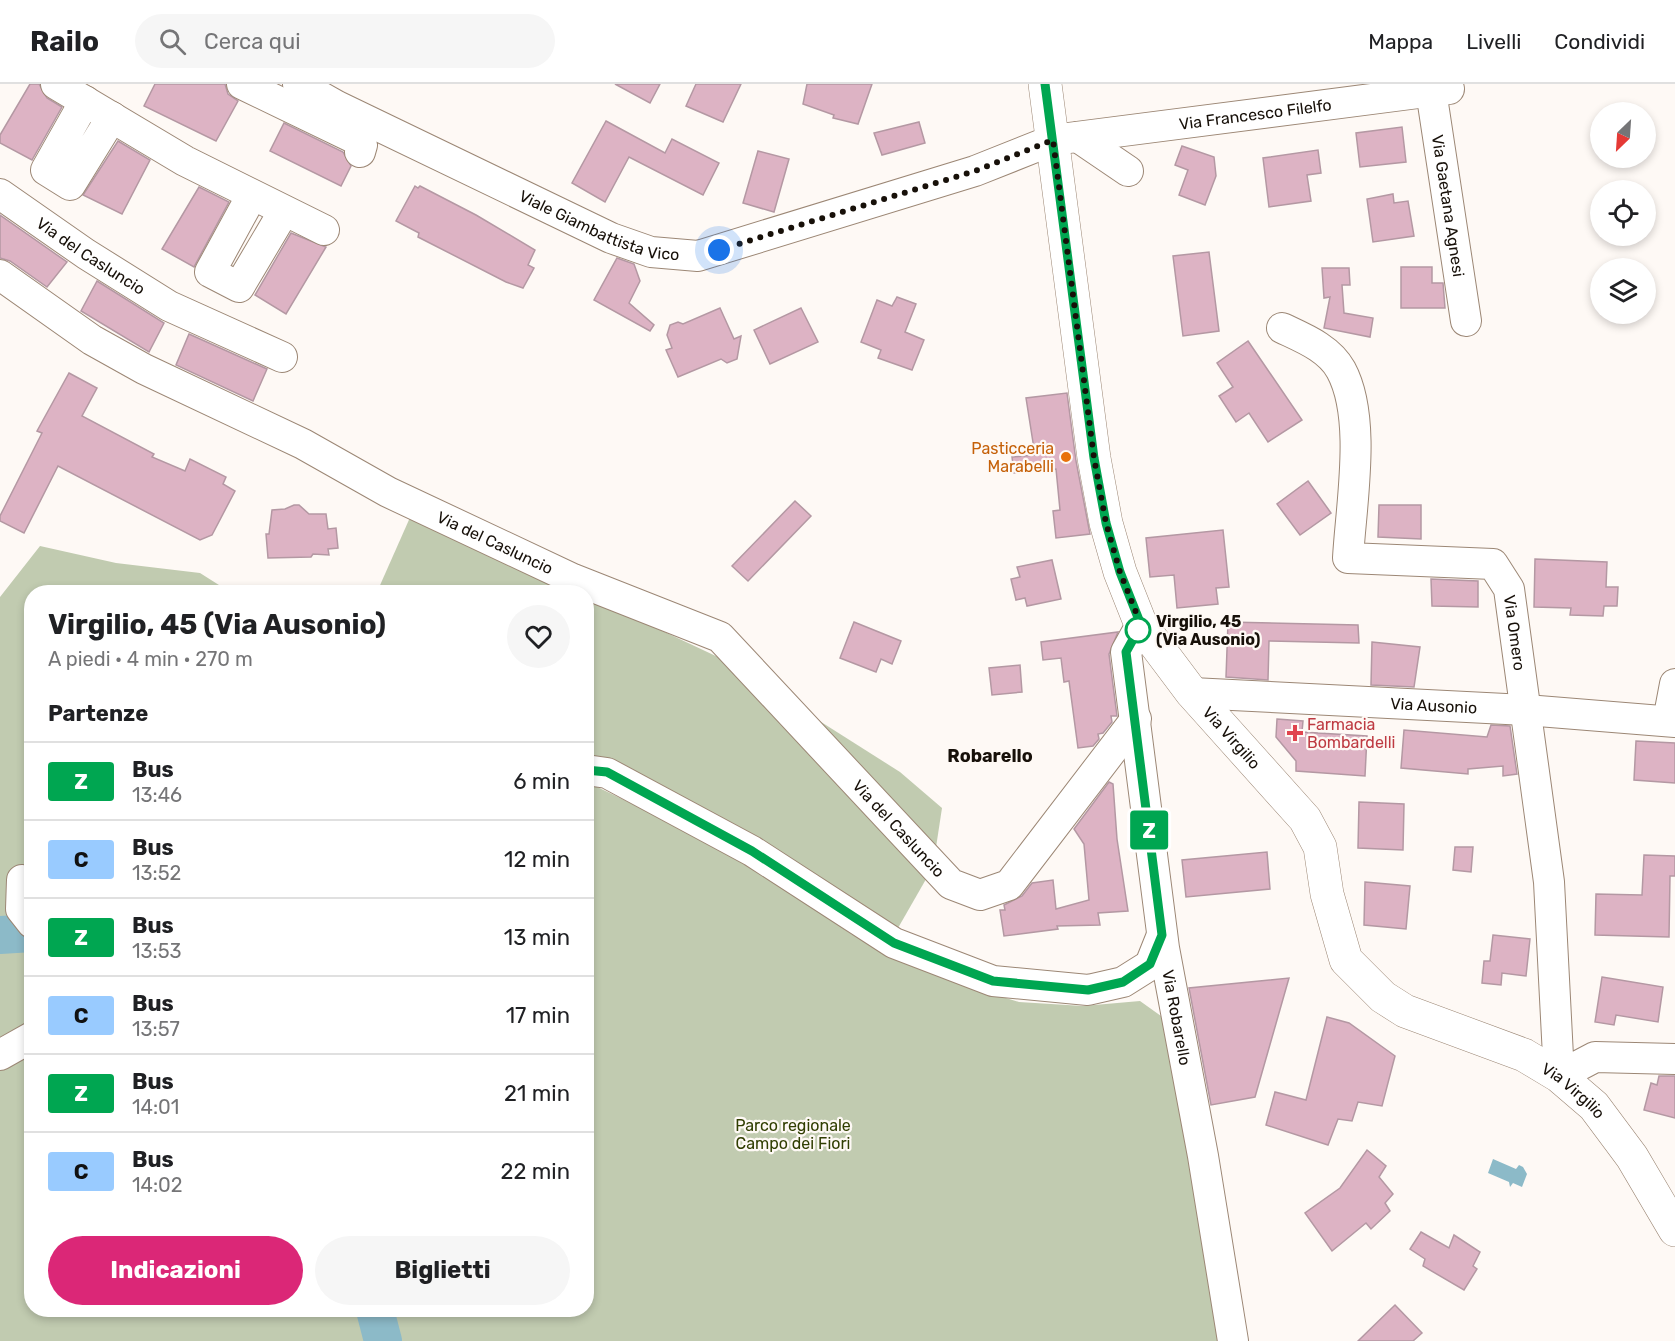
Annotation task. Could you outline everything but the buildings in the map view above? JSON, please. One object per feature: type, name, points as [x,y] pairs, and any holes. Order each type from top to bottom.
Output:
[{"type":"main road","name":"Via Virgilio","points":[[1045,84],[1065,138],[1096,469],[1120,572],[1141,625],[1192,693],[1305,819],[1320,847],[1327,894],[1346,960],[1383,997],[1405,1011],[1524,1055],[1558,1076],[1594,1106],[1632,1157],[1675,1230]]},
{"type":"street","points":[[56,84],[181,159],[324,230]]},
{"type":"street","name":"Viale Giambattista Vico","points":[[298,84],[337,106],[611,238],[651,252],[698,256],[975,171],[1065,138]]},
{"type":"street","name":"Via Francesco Filelfo","points":[[1065,138],[1288,96],[1437,88]]},
{"type":"street","name":"Via Gaetana Agnesi","points":[[1437,88],[1466,321]]},
{"type":"street","points":[[262,92],[358,140],[362,145],[360,152]]},
{"type":"street","points":[[85,101],[45,170],[70,185],[112,117]]},
{"type":"street","points":[[65,136],[91,151]]},
{"type":"street","points":[[1065,138],[1128,171]]},
{"type":"street","name":"Via del Casluncio","points":[[0,194],[86,254],[169,306],[282,357]]},
{"type":"street","points":[[252,195],[210,272],[239,287],[284,211]]},
{"type":"street","points":[[231,233],[261,250]]},
{"type":"street","name":"Via del Casluncio","points":[[0,275],[92,340],[144,369],[303,444],[390,493],[590,585]]},
{"type":"street","name":"Via Omero","points":[[1282,328],[1316,344],[1341,369],[1356,417],[1348,558],[1493,564],[1509,589],[1549,882],[1558,1076]]},
{"type":"street","name":"Via del Casluncio","points":[[594,587],[720,637],[951,884],[980,896],[1009,885],[1136,719]]},
{"type":"street","name":"Via Robarello","points":[[1141,625],[1126,652],[1162,935],[1203,1156],[1233,1341]]},
{"type":"street","points":[[1672,721],[1675,684]]},
{"type":"street","name":"Via Ausonio","points":[[1192,693],[1526,710],[1672,721]]},
{"type":"street","points":[[594,771],[607,772],[752,851],[894,943],[993,981],[1088,990],[1123,982],[1150,964],[1162,935]]},
{"type":"street","points":[[0,1055],[24,1042]]},
{"type":"street","points":[[1558,1076],[1595,1057],[1675,1059]]},
{"type":"green space","points":[[412,513],[566,585],[380,585]]},
{"type":"green space","name":"Parco regionale Campo dei Fiori","points":[[40,546],[116,563],[200,573],[219,585],[24,585],[24,1317],[594,1317],[594,785],[736,854],[851,934],[945,979],[1019,1002],[1083,1006],[1140,1001],[1161,1016],[1235,1341],[0,1341],[0,597]]},
{"type":"green space","points":[[594,599],[720,658],[900,772],[942,808],[933,867],[894,935],[594,766]]},
{"type":"water","points":[[1493,1159],[1516,1169],[1519,1165],[1523,1167],[1527,1174],[1522,1187],[1513,1183],[1510,1187],[1509,1182],[1488,1173]]},
{"type":"waterway","points":[[0,935],[24,934]]},
{"type":"waterway","points":[[377,1317],[383,1341]]},
{"type":"bus line","name":"Z","points":[[594,771],[607,772],[752,851],[894,943],[993,981],[1088,990],[1123,982],[1150,964],[1162,935],[1126,652],[1141,625],[1120,572],[1106,523],[1094,458],[1045,84]]},
{"type":"place","name":"Pasticceria Marabelli","points":[[1066,457]]},
{"type":"place","name":"Virgilio, 45 (Via Ausonio)","points":[[1138,630]]},
{"type":"place","name":"Farmacia Bombardelli","points":[[1295,733]]},
{"type":"district","name":"Robarello","points":[[990,756]]},
{"type":"route","points":[[719,250],[975,171],[1053,140],[1094,458],[1106,523],[1120,572],[1141,625],[1138,630]]}]
